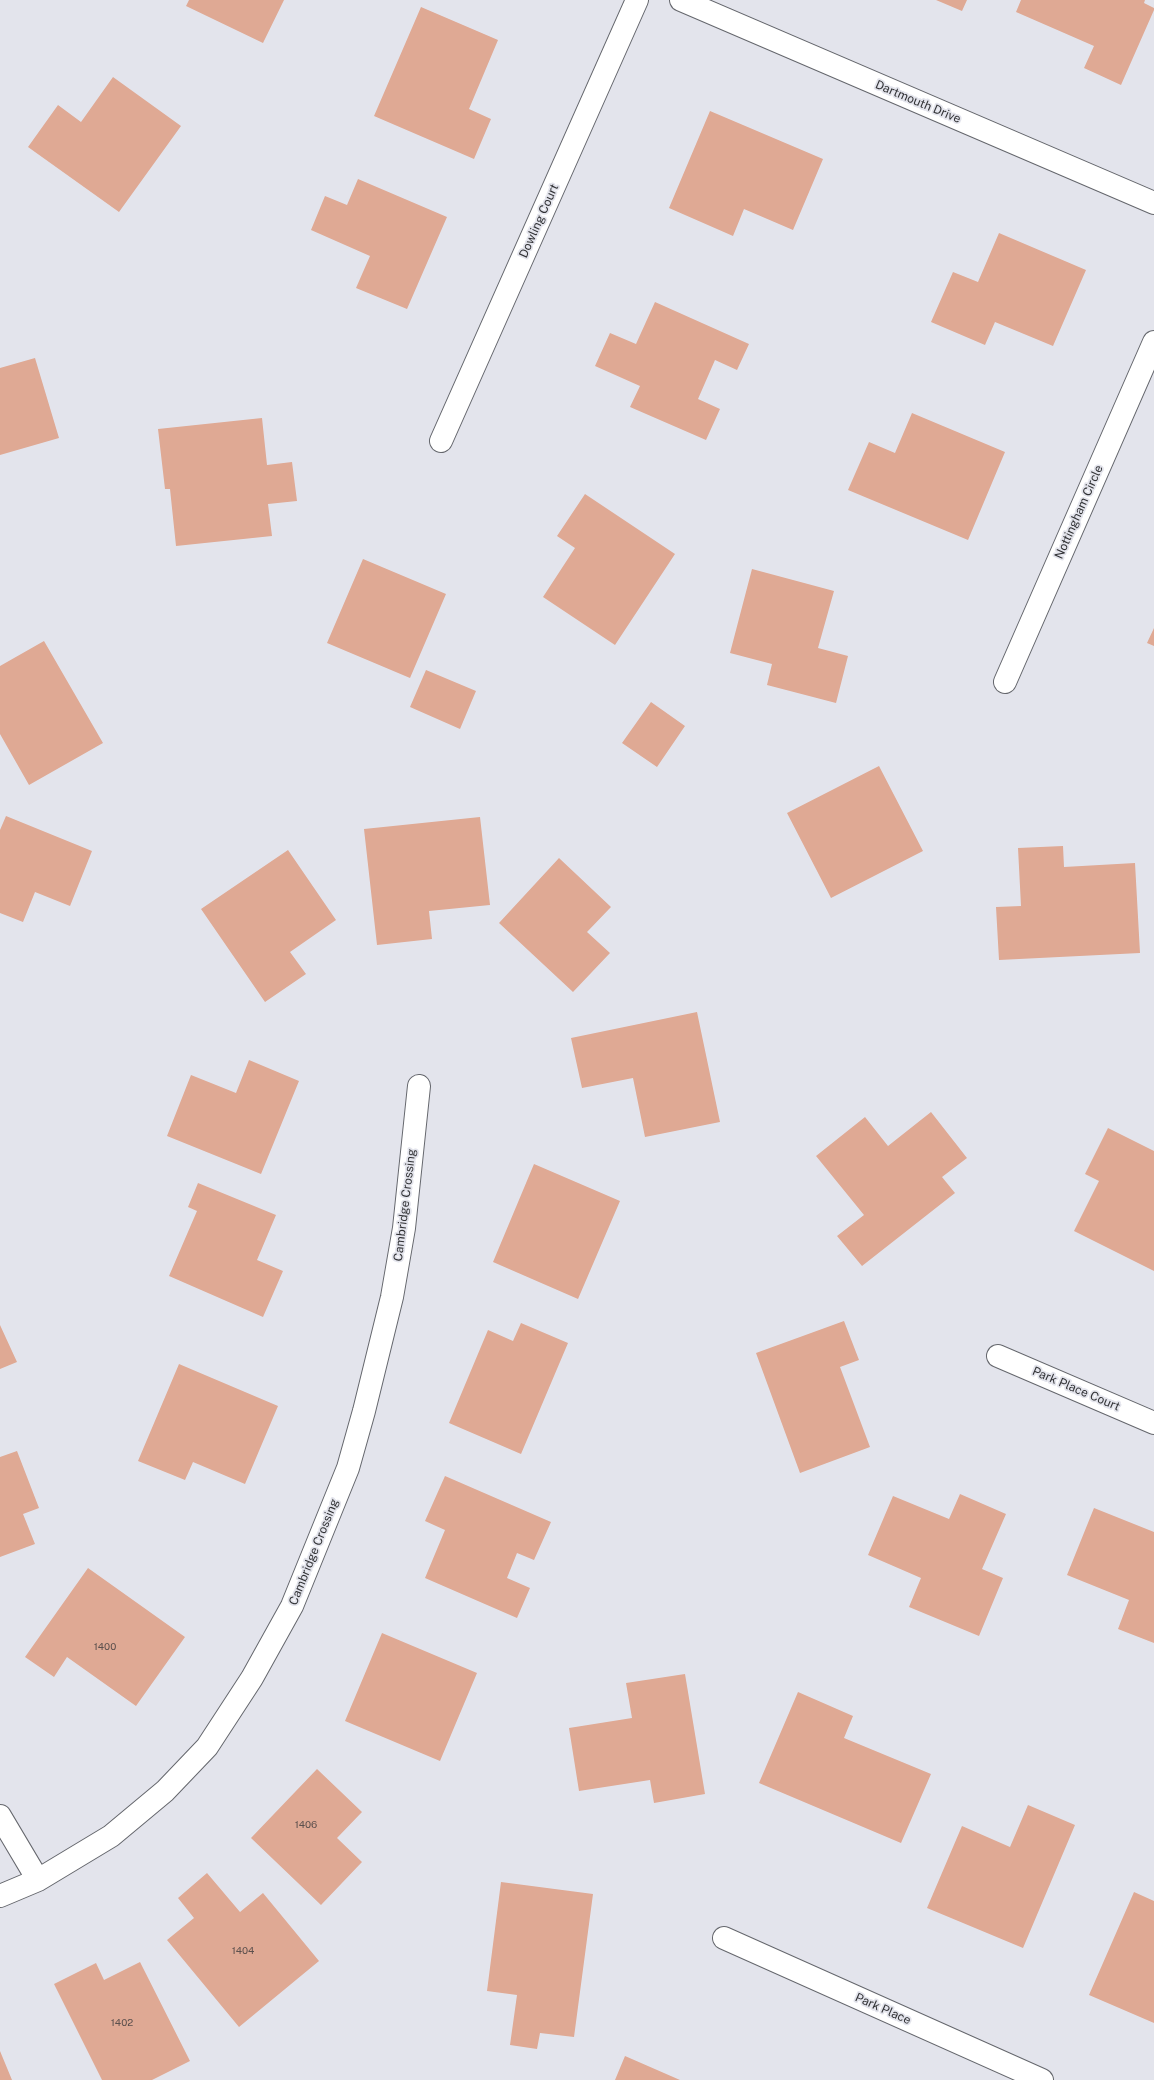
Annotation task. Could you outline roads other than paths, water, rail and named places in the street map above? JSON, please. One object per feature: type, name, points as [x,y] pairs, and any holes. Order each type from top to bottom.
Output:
[{"type":"street","name":"Dowling Court","points":[[441,441],[637,0]]},
{"type":"street","name":"Dartmouth Drive","points":[[682,0],[1154,203]]},
{"type":"street","name":"Nottingham Circle","points":[[1005,682],[1154,342]]},
{"type":"street","name":"Cambridge Crossing","points":[[0,1896],[38,1880],[111,1836],[165,1791],[207,1746],[252,1678],[292,1606],[348,1468],[364,1411],[392,1297],[404,1228],[419,1086]]},
{"type":"street","name":"Park Place Court","points":[[998,1356],[1154,1423]]},
{"type":"street","points":[[0,1816],[38,1880]]},
{"type":"street","name":"Park Place","points":[[724,1938],[1042,2080]]}]
